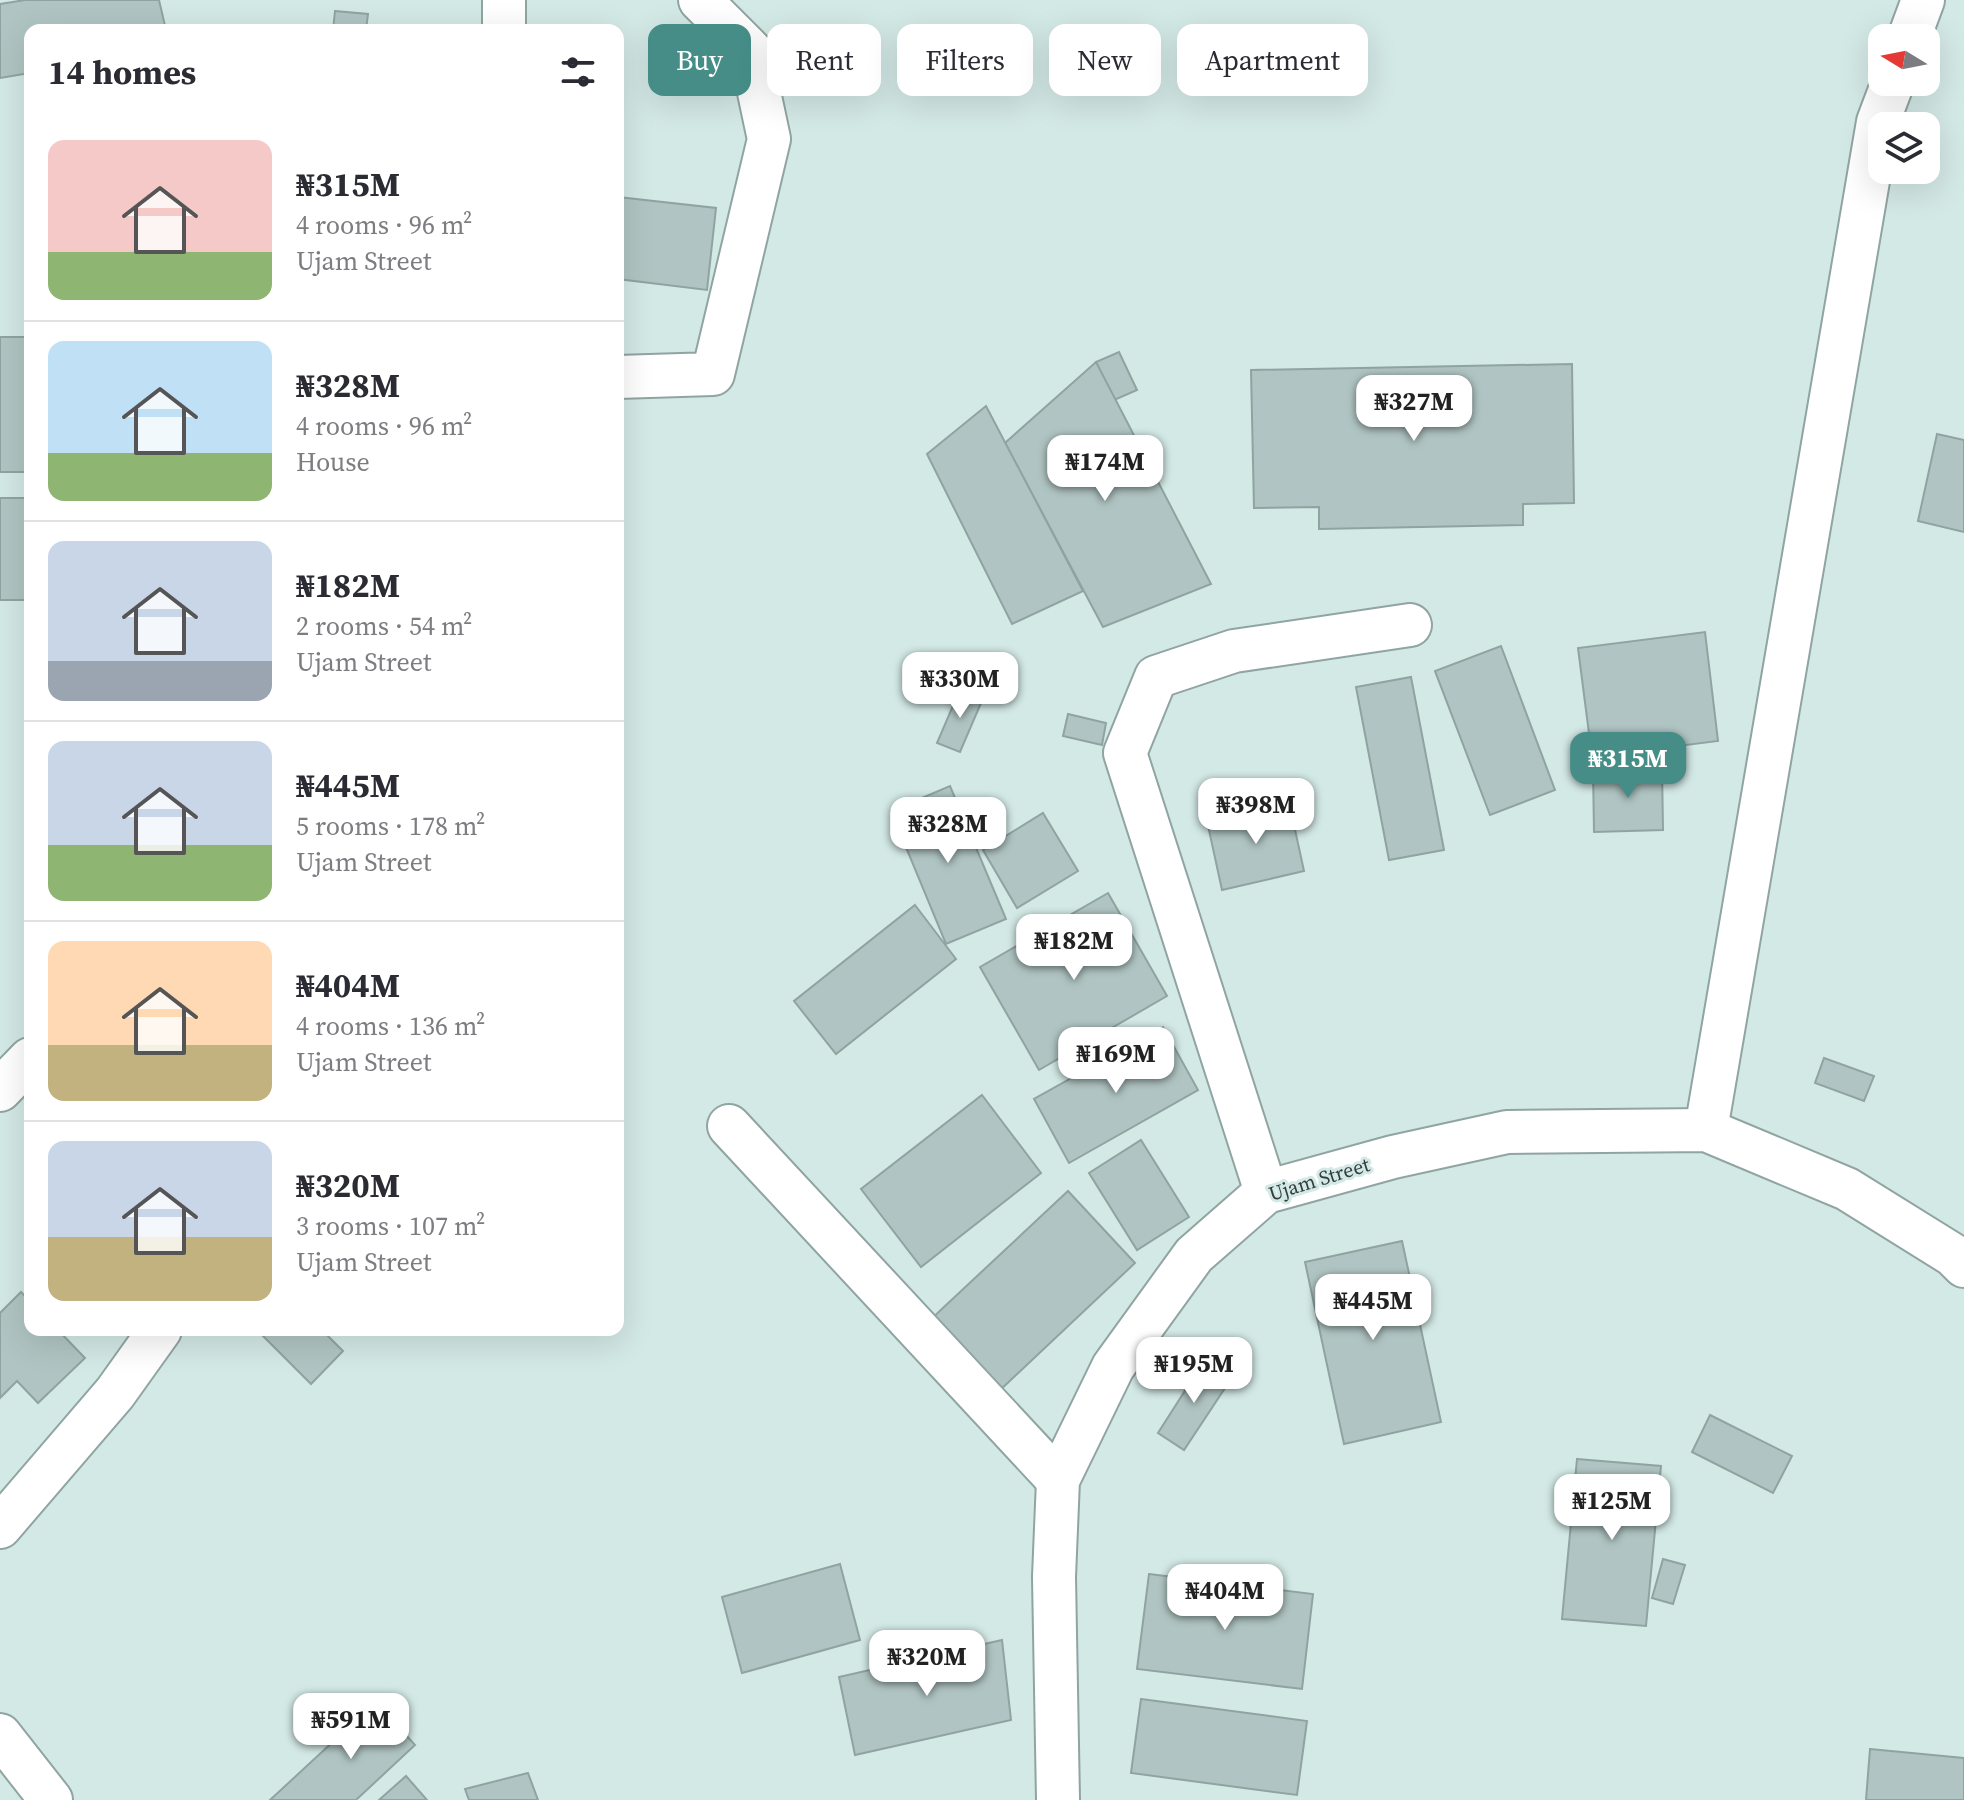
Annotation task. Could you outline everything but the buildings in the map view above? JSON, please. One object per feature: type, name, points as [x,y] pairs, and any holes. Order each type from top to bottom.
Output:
[{"type":"street","points":[[504,0],[504,24]]},
{"type":"street","points":[[624,377],[713,374],[769,139],[750,50],[700,0]]},
{"type":"street","points":[[1914,24],[1923,0]]},
{"type":"street","points":[[1706,1130],[1878,122],[1888,96]]},
{"type":"street","points":[[1266,1192],[1125,753],[1156,677],[1234,651],[1410,625]]},
{"type":"street","points":[[0,1090],[24,1065]]},
{"type":"street","points":[[729,1126],[1058,1480]]},
{"type":"street","name":"Ujam Street","points":[[1058,1800],[1054,1577],[1058,1480],[1113,1367],[1194,1255],[1266,1192],[1393,1157],[1507,1132],[1706,1130],[1847,1189],[1960,1251]]},
{"type":"street","points":[[0,1527],[115,1393],[156,1336]]},
{"type":"street","points":[[0,1735],[51,1800]]}]
